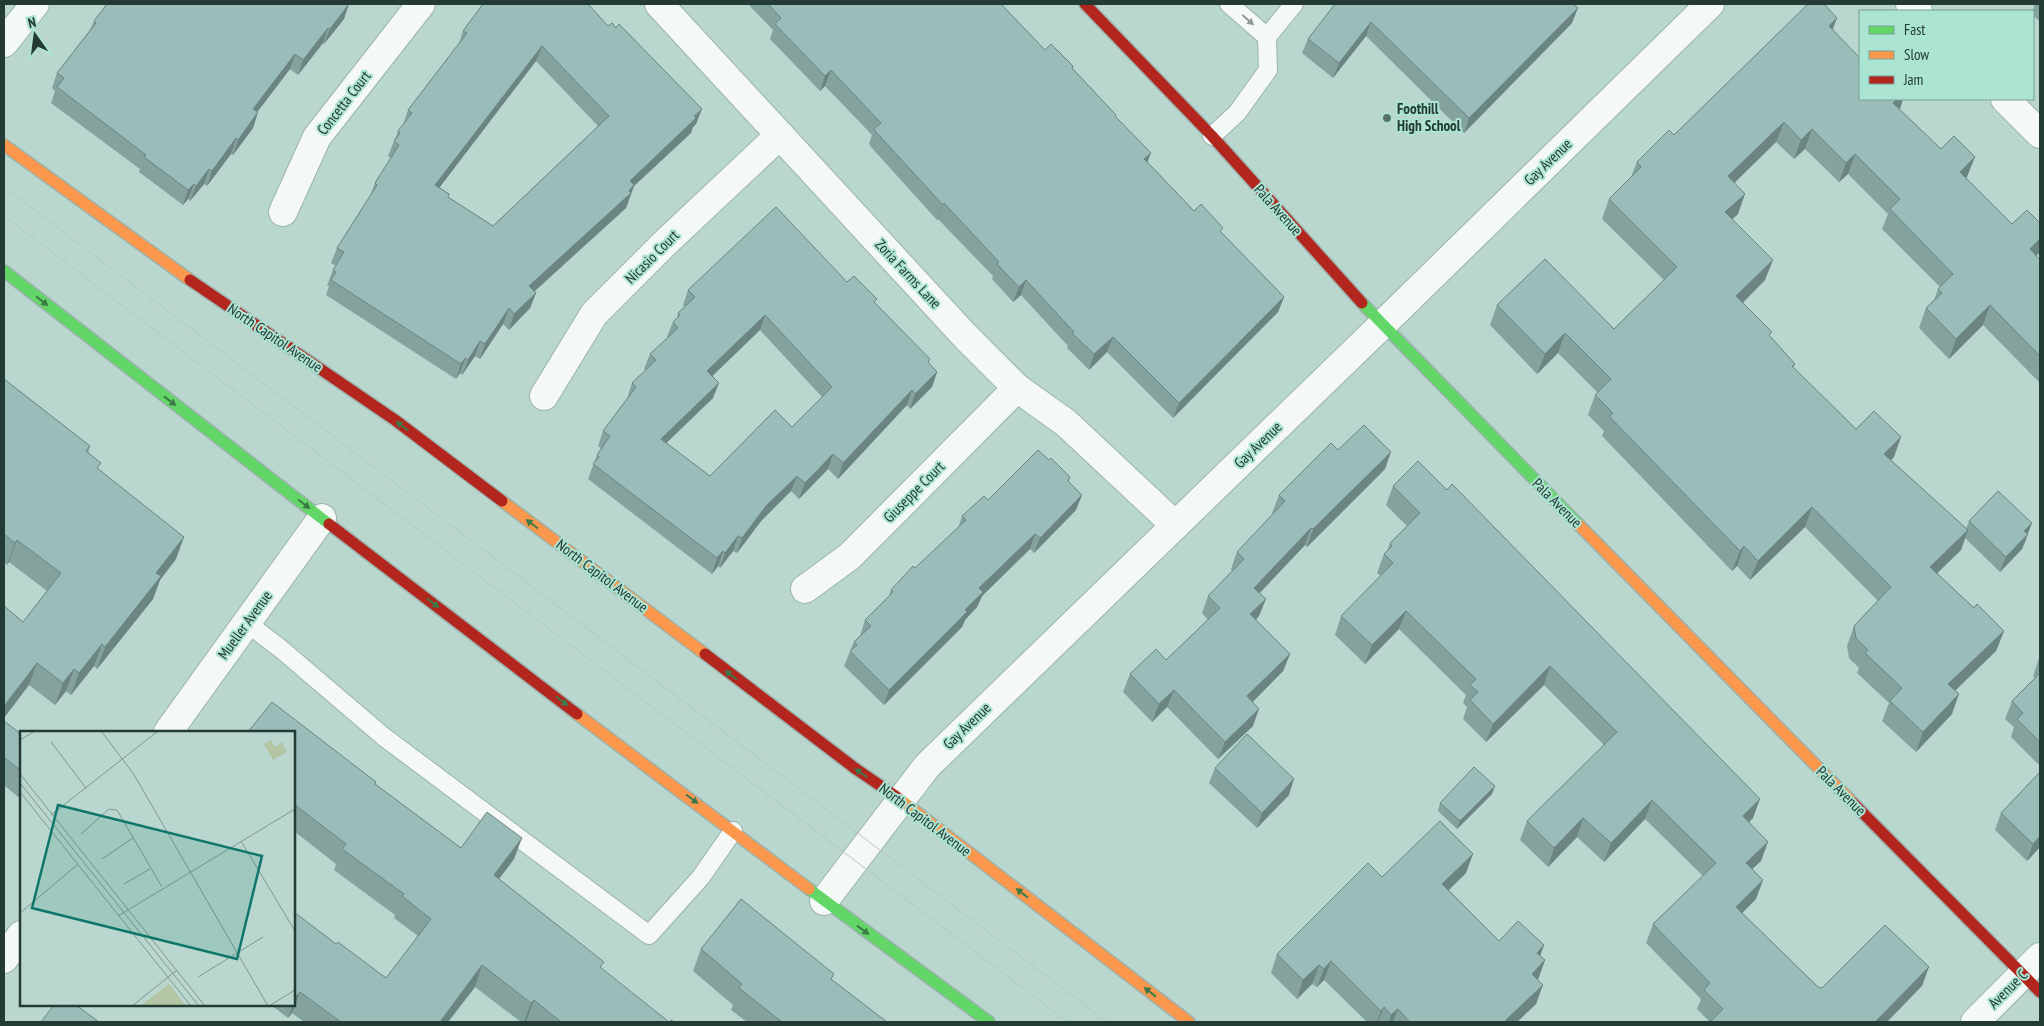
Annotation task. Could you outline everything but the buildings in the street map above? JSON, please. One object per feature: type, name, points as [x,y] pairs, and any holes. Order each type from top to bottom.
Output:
[{"type":"main road","name":"Pala Avenue","points":[[1085,4],[1212,136],[1382,325],[2034,974]]},
{"type":"main road","name":"North Capitol Avenue","points":[[4,145],[168,265],[395,420],[848,763],[901,800],[1189,1022]]},
{"type":"main road","points":[[4,271],[322,518],[824,901],[989,1022]]},
{"type":"street","points":[[4,44],[35,4]]},
{"type":"street","name":"Concetta Court","points":[[283,212],[317,137],[422,4]]},
{"type":"street","name":"Zoria Farms Lane","points":[[659,4],[965,336],[1017,388],[1066,423],[1175,525]]},
{"type":"street","name":"Gay Avenue","points":[[824,901],[927,766],[1710,4]]},
{"type":"street","points":[[2006,100],[2040,134]]},
{"type":"street","name":"Nicasio Court","points":[[544,396],[594,314],[666,242],[780,135]]},
{"type":"street","name":"Giuseppe Court","points":[[805,589],[850,556],[1017,388]]},
{"type":"street","name":"Mueller Avenue","points":[[169,731],[322,518]]},
{"type":"street","points":[[4,959],[20,936]]},
{"type":"street","name":"Avenue C","points":[[1975,1022],[2034,974]]},
{"type":"lane","points":[[1229,4],[1267,37]]},
{"type":"lane","points":[[1212,136],[1237,113],[1268,70],[1267,37],[1294,4]]},
{"type":"lane","points":[[247,623],[281,648],[384,737],[649,935],[701,877],[733,831]]},
{"type":"tram line","points":[[4,187],[1107,1022]]},
{"type":"tram line","points":[[4,216],[1068,1022]]},
{"type":"traffic: fast","points":[[4,271],[329,524]]},
{"type":"traffic: fast","points":[[1362,303],[1579,525]]},
{"type":"traffic: fast","points":[[809,889],[989,1022]]},
{"type":"traffic: slow","points":[[4,145],[190,280]]},
{"type":"traffic: slow","points":[[502,501],[705,654]]},
{"type":"traffic: slow","points":[[1579,525],[1853,803]]},
{"type":"traffic: slow","points":[[577,714],[809,889]]},
{"type":"traffic: slow","points":[[897,797],[1189,1022]]},
{"type":"traffic: jam","points":[[1085,4],[1212,136],[1362,303]]},
{"type":"traffic: jam","points":[[190,280],[395,420],[502,501]]},
{"type":"traffic: jam","points":[[329,524],[577,714]]},
{"type":"traffic: jam","points":[[705,654],[856,769],[897,797]]},
{"type":"traffic: jam","points":[[1853,803],[2040,992]]},
{"type":"place","name":"Foothill High School","points":[[1387,118]]}]
